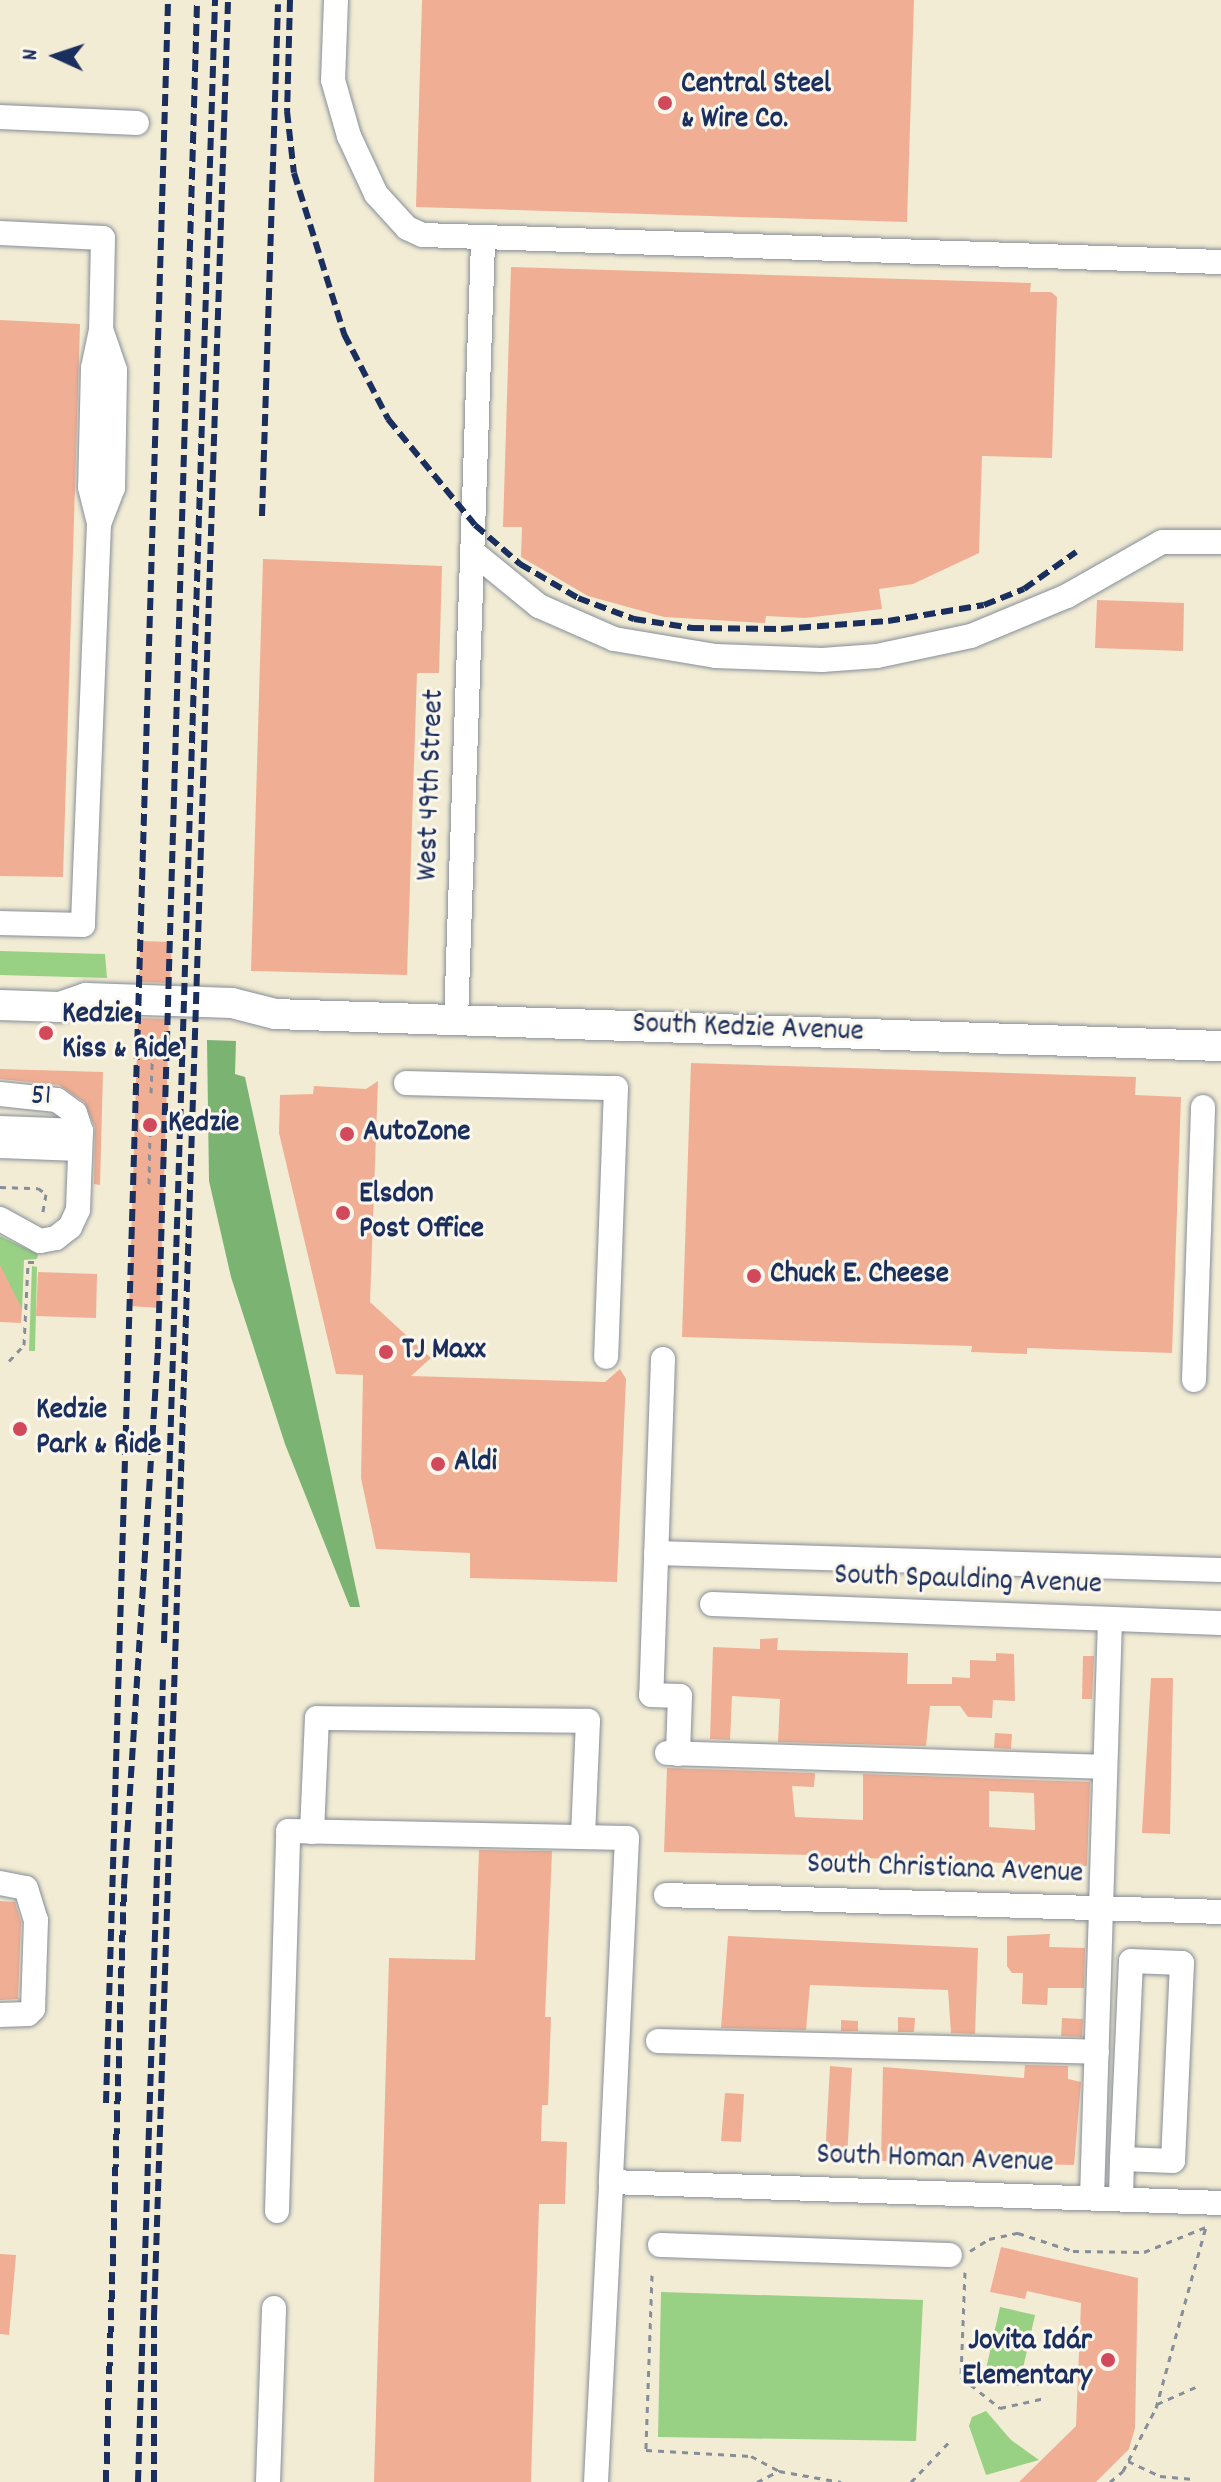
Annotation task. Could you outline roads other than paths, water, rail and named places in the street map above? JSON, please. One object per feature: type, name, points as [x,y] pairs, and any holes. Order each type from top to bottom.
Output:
[{"type":"main road","name":"South Kedzie Avenue","points":[[0,1005],[60,1007],[86,998],[203,1002],[275,1014],[1221,1046]]},
{"type":"street","points":[[336,0],[333,80],[349,136],[376,194],[407,228],[423,235],[483,241],[1221,262]]},
{"type":"street","points":[[0,117],[137,123]]},
{"type":"street","points":[[0,233],[103,238],[101,330],[93,368],[90,487],[99,524],[83,925],[0,923]]},
{"type":"street","name":"West 49th Street","points":[[456,1020],[483,241]]},
{"type":"street","points":[[474,553],[539,606],[614,639],[716,656],[822,660],[877,656],[971,636],[1056,602],[1162,542],[1221,542]]},
{"type":"street","points":[[406,1083],[616,1088],[606,1357]]},
{"type":"street","points":[[0,1094],[40,1095],[79,1139],[78,1210],[64,1233],[40,1241],[0,1219]]},
{"type":"street","points":[[1194,1380],[1203,1107]]},
{"type":"street","points":[[0,1110],[79,1139]]},
{"type":"street","name":"51","points":[[0,1128],[79,1139]]},
{"type":"street","points":[[0,1146],[79,1139]]},
{"type":"street","points":[[0,1161],[79,1139]]},
{"type":"street","points":[[663,1359],[651,1695],[680,1696],[673,1753],[1105,1767]]},
{"type":"street","points":[[656,1553],[1221,1570]]},
{"type":"street","name":"South Spaulding Avenue","points":[[712,1604],[1221,1623]]},
{"type":"street","points":[[1092,2198],[1110,1619]]},
{"type":"street","points":[[312,1832],[317,1718],[588,1721],[583,1837]]},
{"type":"street","points":[[277,2211],[288,1831],[627,1838],[596,2482]]},
{"type":"street","points":[[0,1883],[26,1888],[36,1920],[33,2009],[19,2016],[0,2015]]},
{"type":"street","name":"South Christiana Avenue","points":[[666,1895],[1221,1912]]},
{"type":"street","points":[[1121,2199],[1122,2159],[1131,1961],[1182,1963],[1173,2161],[1122,2159]]},
{"type":"street","points":[[658,2041],[1097,2052]]},
{"type":"street","name":"South Homan Avenue","points":[[611,2182],[1221,2203]]},
{"type":"street","points":[[660,2245],[960,2258]]},
{"type":"street","points":[[268,2482],[274,2308]]},
{"type":"railway","points":[[106,2103],[168,0]]},
{"type":"railway","points":[[106,2482],[124,1886],[158,1349],[197,0]]},
{"type":"railway","points":[[164,1643],[215,0]]},
{"type":"railway","points":[[154,2482],[154,2317],[228,0]]},
{"type":"railway","points":[[290,0],[287,111],[294,173],[344,334],[388,419],[475,525],[520,564],[578,598],[634,619],[692,628],[781,629],[888,621],[984,605],[1024,589],[1076,552]]},
{"type":"railway","points":[[262,516],[278,4]]},
{"type":"railway","points":[[138,2482],[163,1679]]},
{"type":"place","name":"Central Steel & Wire Co.","points":[[665,103]]},
{"type":"place","name":"Kedzie Kiss & Ride","points":[[46,1033]]},
{"type":"place","name":"Kedzie","points":[[150,1125]]},
{"type":"place","name":"AutoZone","points":[[347,1134]]},
{"type":"place","name":"Elsdon Post Office","points":[[343,1213]]},
{"type":"place","name":"Chuck E. Cheese","points":[[754,1276]]},
{"type":"place","name":"TJ Maxx","points":[[386,1352]]},
{"type":"place","name":"Kedzie Park & Ride","points":[[20,1429]]},
{"type":"place","name":"Aldi","points":[[438,1464]]},
{"type":"place","name":"Jovita Idár Elementary","points":[[1108,2360]]}]
